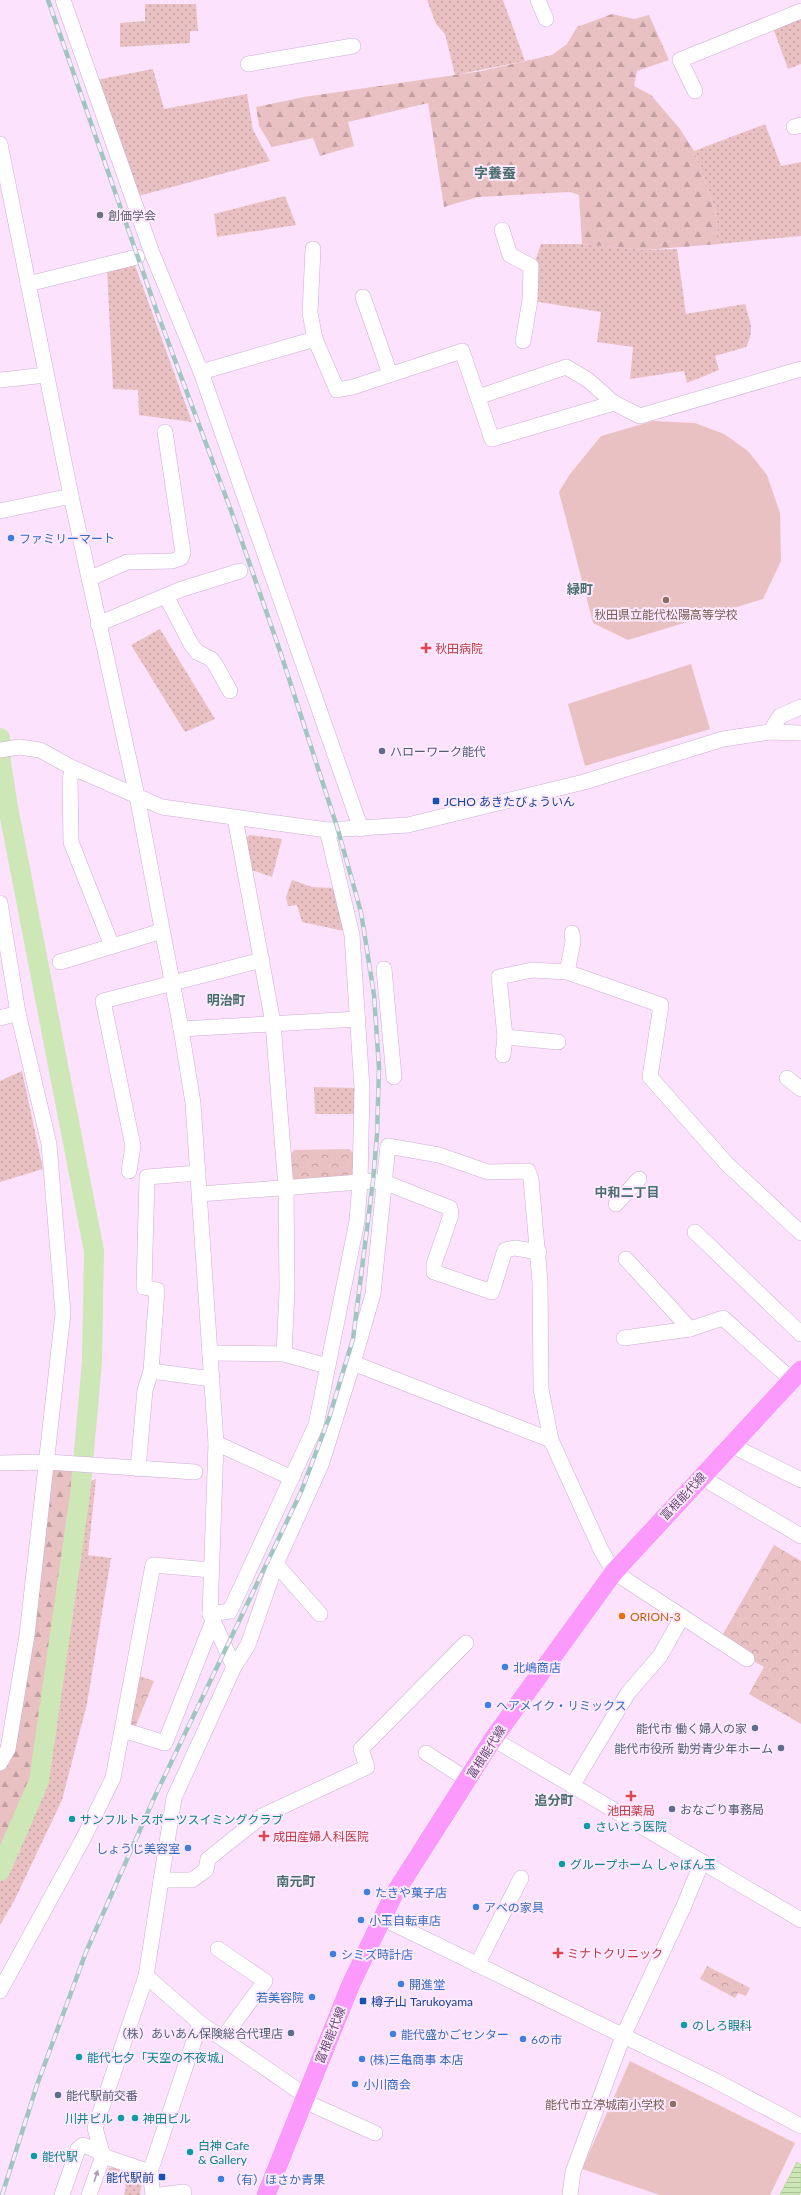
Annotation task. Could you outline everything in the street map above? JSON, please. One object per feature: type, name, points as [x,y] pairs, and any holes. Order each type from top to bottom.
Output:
[{"type":"main road","name":"富根能代線","points":[[266,2195],[351,1984],[382,1918],[393,1896],[493,1739],[614,1572],[796,1375]]},
{"type":"street","points":[[63,0],[152,253],[201,372],[361,829]]},
{"type":"street","points":[[538,0],[546,19]]},
{"type":"street","points":[[695,91],[680,60],[801,11]]},
{"type":"street","points":[[248,64],[353,46]]},
{"type":"street","points":[[0,144],[71,496],[136,796],[171,983],[182,1028],[193,1103],[216,1443],[211,1570],[212,1617],[166,1743],[123,1730]]},
{"type":"street","points":[[502,230],[510,255],[531,266],[530,300],[523,341]]},
{"type":"street","points":[[313,249],[310,313],[315,339],[337,390],[462,351],[492,439],[614,402]]},
{"type":"street","points":[[28,284],[137,257]]},
{"type":"street","points":[[362,297],[390,374]]},
{"type":"street","points":[[201,372],[315,339]]},
{"type":"street","points":[[478,397],[566,367],[588,380],[614,402],[640,416],[801,369]]},
{"type":"street","points":[[0,380],[46,375]]},
{"type":"street","points":[[89,579],[126,562],[172,561],[181,558],[183,553],[165,432]]},
{"type":"street","points":[[0,511],[71,496]]},
{"type":"street","points":[[98,624],[182,589],[240,571]]},
{"type":"street","points":[[166,596],[191,644],[197,652],[211,659],[230,690]]},
{"type":"street","points":[[770,732],[780,716],[801,707]]},
{"type":"street","points":[[0,750],[19,747],[40,750],[74,768],[162,807],[327,830],[408,825],[584,782],[723,739],[770,732],[801,733]]},
{"type":"street","points":[[74,768],[70,779],[72,842],[112,946]]},
{"type":"street","points":[[235,818],[273,1023],[286,1188],[287,1290],[284,1354]]},
{"type":"street","points":[[212,1617],[230,1611],[316,1425],[357,1221],[360,1182],[362,1088],[352,935],[327,830]]},
{"type":"street","points":[[0,903],[18,1013],[49,1144],[59,1247],[63,1313],[52,1462],[27,1635],[8,1749],[0,1763]]},
{"type":"street","points":[[60,962],[162,932]]},
{"type":"street","points":[[566,972],[573,942],[572,933]]},
{"type":"street","points":[[129,1171],[133,1146],[103,1001],[262,960]]},
{"type":"street","points":[[384,969],[394,1078]]},
{"type":"street","points":[[503,1055],[505,1037],[499,977],[532,970],[566,972],[661,1005],[650,1077],[727,1164],[801,1233]]},
{"type":"street","points":[[0,1018],[18,1013]]},
{"type":"street","points":[[182,1028],[358,1019]]},
{"type":"street","points":[[505,1037],[558,1042]]},
{"type":"street","points":[[787,1078],[801,1089]]},
{"type":"street","points":[[89,2195],[103,2156],[95,2128],[146,1976],[174,1798],[234,1667],[248,1645],[276,1564],[321,1465],[373,1294],[388,1146],[439,1155],[488,1172],[528,1171],[531,1179],[542,1314],[541,1389],[551,1440],[601,1550],[614,1572],[747,1659]]},
{"type":"street","points":[[138,1469],[144,1390],[151,1370],[157,1290],[144,1287],[147,1177],[198,1173]]},
{"type":"street","points":[[616,1204],[639,1179]]},
{"type":"street","points":[[200,1194],[360,1182],[384,1182],[450,1208],[451,1215],[434,1264],[434,1272],[492,1292],[505,1250],[515,1248],[538,1252]]},
{"type":"street","points":[[695,1232],[801,1334]]},
{"type":"street","points":[[626,1259],[690,1329]]},
{"type":"street","points":[[624,1338],[690,1329],[722,1318],[796,1375]]},
{"type":"street","points":[[210,1353],[284,1354],[327,1366]]},
{"type":"street","points":[[353,1363],[551,1440]]},
{"type":"street","points":[[151,1370],[212,1379]]},
{"type":"street","points":[[216,1443],[292,1478]]},
{"type":"street","points":[[731,1445],[801,1480]]},
{"type":"street","points":[[0,1463],[52,1462],[195,1472]]},
{"type":"street","points":[[701,1477],[801,1536]]},
{"type":"street","points":[[276,1564],[320,1614]]},
{"type":"street","points":[[0,1991],[83,1839],[112,1778],[123,1730],[153,1565],[211,1570]]},
{"type":"street","points":[[212,1617],[234,1667]]},
{"type":"street","points":[[572,1786],[628,1693],[660,1656],[682,1617]]},
{"type":"street","points":[[161,1880],[192,1880],[206,1870],[208,1859],[262,1816],[367,1767],[361,1749],[466,1643]]},
{"type":"street","points":[[493,1739],[801,1920]]},
{"type":"street","points":[[426,1753],[468,1780]]},
{"type":"street","points":[[570,2195],[573,2172],[623,2036],[683,1908],[702,1862]]},
{"type":"street","points":[[477,1965],[521,1878]]},
{"type":"street","points":[[382,1918],[716,2081],[801,2126]]},
{"type":"street","points":[[218,1949],[265,1981],[223,2038]]},
{"type":"street","points":[[146,1976],[200,2023],[305,2098],[375,2133]]},
{"type":"street","points":[[153,2195],[150,2172],[200,2023]]},
{"type":"street","points":[[62,2195],[78,2149],[83,2145],[96,2150],[103,2156],[150,2172]]},
{"type":"street","points":[[160,2195],[184,2192]]},
{"type":"green space","points":[[427,0],[503,0],[525,61],[455,75],[445,34],[436,24]]},
{"type":"green space","points":[[145,4],[196,4],[198,31],[190,31],[190,43],[120,47],[120,23],[145,21]]},
{"type":"green space","points":[[612,14],[634,19],[649,15],[669,60],[637,71],[634,86],[651,95],[680,129],[694,151],[715,210],[719,244],[645,250],[582,244],[579,195],[570,192],[478,197],[444,207],[428,103],[348,122],[354,146],[320,156],[313,138],[272,147],[259,126],[256,107],[304,97],[482,71],[552,55],[567,44],[577,27]]},
{"type":"green space","points":[[801,15],[801,64],[788,69],[772,25]]},
{"type":"green space","points":[[153,69],[164,109],[247,94],[253,130],[270,161],[138,196],[96,80]]},
{"type":"green space","points":[[765,124],[781,166],[801,162],[801,236],[719,244],[715,210],[694,151]]},
{"type":"green space","points":[[285,196],[296,225],[217,237],[214,214]]},
{"type":"green space","points":[[541,244],[582,244],[645,250],[677,249],[686,314],[745,304],[751,326],[749,341],[746,347],[715,356],[719,370],[687,383],[684,371],[630,379],[633,347],[597,342],[601,312],[533,301],[535,262]]},
{"type":"green space","points":[[133,260],[192,422],[139,415],[138,390],[113,389],[107,269]]},
{"type":"green space","points":[[653,421],[695,423],[724,434],[748,451],[767,475],[780,513],[781,561],[763,599],[628,640],[593,623],[559,492],[570,474],[601,436]]},
{"type":"green space","points":[[160,629],[215,719],[185,732],[131,645]]},
{"type":"green space","points":[[691,664],[710,729],[585,766],[568,704]]},
{"type":"green space","points":[[249,835],[282,839],[272,877],[249,869],[245,840]]},
{"type":"green space","points":[[292,880],[312,887],[334,888],[344,931],[302,922],[297,905],[288,906],[286,897]]},
{"type":"green space","points":[[22,1071],[43,1169],[0,1182],[0,1081]]},
{"type":"green space","points":[[314,1087],[357,1088],[356,1114],[315,1114]]},
{"type":"green space","points":[[349,1149],[354,1154],[354,1174],[349,1179],[297,1181],[292,1178],[291,1154],[294,1150]]},
{"type":"green space","points":[[51,1469],[79,1469],[35,1779],[0,1863],[0,1769],[12,1747],[38,1601]]},
{"type":"green space","points":[[96,1479],[88,1555],[111,1558],[87,1704],[62,1800],[15,1899],[0,1925],[0,1863],[35,1779],[76,1486]]},
{"type":"green space","points":[[774,1545],[801,1561],[801,1724],[749,1694],[764,1667],[719,1641]]},
{"type":"green space","points":[[136,1675],[154,1681],[134,1730],[126,1726]]},
{"type":"green space","points":[[707,1966],[750,1988],[746,1996],[738,1993],[735,1998],[700,1979]]},
{"type":"green space","name":"能代市立渟城南小学校","points":[[630,2061],[795,2143],[770,2195],[660,2195],[582,2169]]},
{"type":"green space","points":[[115,2167],[134,2174],[142,2182],[140,2195],[124,2195],[126,2188],[124,2182],[105,2173],[109,2168]]},
{"type":"shaded area","points":[[797,2162],[801,2165],[801,2191],[799,2195],[780,2195]]},
{"type":"waterway","points":[[0,738],[1,763],[8,807],[94,1251],[92,1362],[80,1495],[39,1781],[0,1871]]},
{"type":"railway","points":[[2,2195],[37,2085],[86,1952],[155,1796],[301,1492],[329,1418],[353,1339],[373,1181],[377,1135],[379,1068],[374,995],[361,912],[338,830],[280,651],[233,516],[157,312],[48,0]]},
{"type":"place","name":"創価学会","points":[[100,215]]},
{"type":"place","name":"ファミリーマート","points":[[11,538]]},
{"type":"place","name":"秋田県立能代松陽高等学校","points":[[666,600]]},
{"type":"place","name":"秋田病院","points":[[426,648]]},
{"type":"place","name":"ハローワーク能代","points":[[382,751]]},
{"type":"place","name":"JCHO あきたびょういん","points":[[436,801]]},
{"type":"place","name":"ORION-3","points":[[622,1616]]},
{"type":"place","name":"北嶋商店","points":[[505,1667]]},
{"type":"place","name":"ヘアメイク・リミックス","points":[[488,1705]]},
{"type":"place","name":"能代市 働く婦人の家","points":[[755,1728]]},
{"type":"place","name":"能代市役所 勤労青少年ホーム","points":[[781,1748]]},
{"type":"place","name":"池田薬局","points":[[631,1796]]},
{"type":"place","name":"おなごり事務局","points":[[672,1809]]},
{"type":"place","name":"サンフルトスポーツスイミングクラブ","points":[[72,1819]]},
{"type":"place","name":"さいとう医院","points":[[587,1826]]},
{"type":"place","name":"成田産婦人科医院","points":[[264,1836]]},
{"type":"place","name":"しょうじ美容室","points":[[188,1848]]},
{"type":"place","name":"グループホーム しゃぼん玉","points":[[562,1864]]},
{"type":"place","name":"たきや菓子店","points":[[367,1892]]},
{"type":"place","name":"アベの家具","points":[[476,1907]]},
{"type":"place","name":"小玉自転車店","points":[[361,1920]]},
{"type":"place","name":"ミナトクリニック","points":[[558,1953]]},
{"type":"place","name":"シミズ時計店","points":[[333,1954]]},
{"type":"place","name":"開進堂","points":[[401,1984]]},
{"type":"place","name":"若美容院","points":[[312,1997]]},
{"type":"place","name":"樽子山 Tarukoyama","points":[[363,2001]]},
{"type":"place","name":"のしろ眼科","points":[[684,2025]]},
{"type":"place","name":"（株）あいあん保険総合代理店","points":[[291,2033]]},
{"type":"place","name":"能代盛かごセンター","points":[[393,2034]]},
{"type":"place","name":"6の市","points":[[523,2039]]},
{"type":"place","name":"能代七夕「天空の不夜城」","points":[[79,2057]]},
{"type":"place","name":"(株)三亀商事 本店","points":[[362,2059]]},
{"type":"place","name":"小川商会","points":[[355,2084]]},
{"type":"place","name":"能代駅前交番","points":[[58,2095]]},
{"type":"place","name":"能代市立渟城南小学校","points":[[673,2104]]},
{"type":"place","name":"川井ビル","points":[[121,2118]]},
{"type":"place","name":"神田ビル","points":[[135,2118]]},
{"type":"place","name":"白神 Cafe & Gallery","points":[[190,2152]]},
{"type":"place","name":"能代駅","points":[[34,2156]]},
{"type":"place","name":"能代駅前","points":[[162,2177]]},
{"type":"place","name":"（有）ほさか青果","points":[[221,2179]]},
{"type":"district","name":"字養蚕","points":[[495,172]]},
{"type":"district","name":"緑町","points":[[580,589]]},
{"type":"district","name":"明治町","points":[[226,1000]]},
{"type":"district","name":"中和二丁目","points":[[627,1192]]},
{"type":"district","name":"追分町","points":[[554,1800]]},
{"type":"district","name":"南元町","points":[[296,1881]]}]
